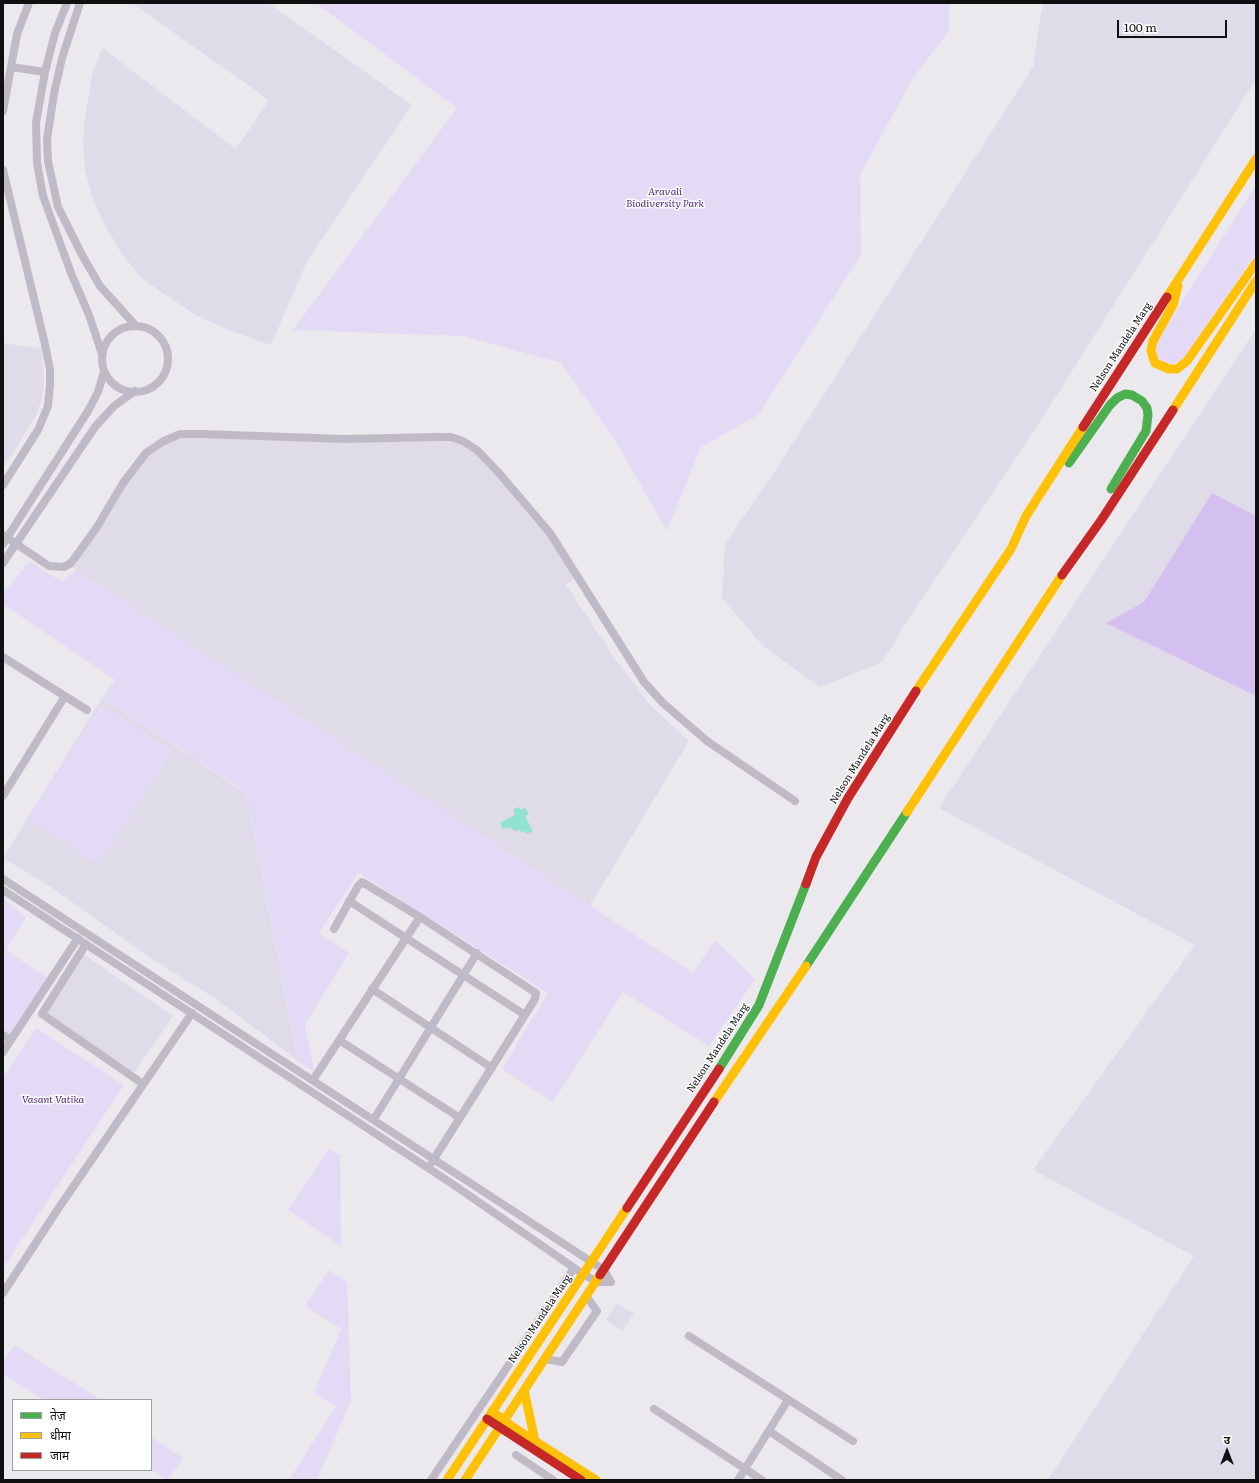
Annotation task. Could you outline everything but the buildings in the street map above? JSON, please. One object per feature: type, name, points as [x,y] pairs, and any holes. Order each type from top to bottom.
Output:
[{"type":"main road","name":"Nelson Mandela Marg","points":[[1011,549],[1026,516],[1256,159]]},
{"type":"main road","points":[[1180,276],[1173,305],[1153,341],[1151,351],[1155,363],[1161,367],[1169,369],[1177,369],[1187,361],[1256,263]]},
{"type":"main road","name":"Nelson Mandela Marg","points":[[465,1480],[597,1282],[698,1126],[798,979],[1065,571],[1102,519],[1256,281]]},
{"type":"main road","name":"Nelson Mandela Marg","points":[[447,1480],[742,1035],[759,1005],[773,972],[820,847],[848,798],[1011,549],[1110,405],[1117,398],[1125,394],[1132,395],[1142,401],[1147,408],[1148,415],[1146,431],[1065,571]]},
{"type":"main road","points":[[524,1390],[535,1441]]},
{"type":"main road","points":[[490,1413],[501,1424],[535,1441],[596,1480]]},
{"type":"main road","points":[[511,1430],[552,1462],[581,1480]]},
{"type":"street","points":[[3,111],[17,34],[29,3]]},
{"type":"street","points":[[67,3],[55,33],[45,72],[36,123],[35,144],[43,196],[71,273],[89,315],[102,354],[104,372],[98,392],[88,411],[4,539],[16,543],[49,566],[64,567],[71,563],[97,527],[123,483],[146,453],[162,442],[180,434],[344,439],[451,437],[463,441],[477,450],[499,473],[550,533],[644,682],[680,719],[707,741],[794,801]]},
{"type":"street","points":[[80,3],[62,58],[54,94],[47,139],[48,161],[58,206],[82,255],[100,286],[136,326]]},
{"type":"street","points":[[11,68],[45,72]]},
{"type":"street","points":[[3,170],[44,340],[50,369],[50,385],[48,406],[38,430],[3,485]]},
{"type":"street","points":[[3,563],[100,422],[114,406],[135,392],[144,390],[156,384],[164,372],[167,360],[167,352],[161,339],[149,329],[136,326],[124,328],[114,334],[105,343],[102,354]]},
{"type":"street","points":[[104,372],[115,385],[135,392]]},
{"type":"street","points":[[3,657],[87,710]]},
{"type":"street","points":[[3,796],[65,696]]},
{"type":"street","points":[[3,879],[435,1158],[604,1270]]},
{"type":"street","points":[[334,929],[359,884],[362,882],[420,916],[534,990],[535,999],[428,1168]]},
{"type":"street","points":[[4,893],[78,938],[428,1168],[574,1268],[597,1282]]},
{"type":"street","points":[[349,901],[525,1015]]},
{"type":"street","points":[[313,1080],[420,916]]},
{"type":"street","points":[[3,1052],[78,938]]},
{"type":"street","points":[[86,944],[42,1014],[143,1084]]},
{"type":"street","points":[[374,1119],[477,953]]},
{"type":"street","points":[[372,989],[492,1068]]},
{"type":"street","points":[[3,1293],[58,1209],[192,1013]]},
{"type":"street","points":[[3,1035],[11,1040]]},
{"type":"street","points":[[339,1040],[460,1118]]},
{"type":"street","points":[[345,1114],[349,1103]]},
{"type":"street","points":[[431,1480],[574,1268]]},
{"type":"street","points":[[545,1359],[562,1362],[597,1311],[587,1297]]},
{"type":"street","points":[[689,1336],[853,1441]]},
{"type":"street","points":[[523,1342],[533,1349]]},
{"type":"street","points":[[738,1480],[788,1400]]},
{"type":"street","points":[[483,1402],[490,1413]]},
{"type":"street","points":[[654,1409],[762,1480]]},
{"type":"street","points":[[769,1431],[842,1480]]},
{"type":"street","points":[[516,1455],[553,1480]]},
{"type":"street","points":[[544,1474],[552,1462]]},
{"type":"shaded area","points":[[132,3],[268,3],[412,105],[307,261],[271,345],[228,330],[194,314],[141,278],[120,251],[102,219],[92,196],[85,170],[83,141],[85,117],[92,75],[102,48],[236,149],[269,100]]},
{"type":"shaded area","points":[[1044,3],[1256,3],[1256,79],[1029,439],[909,618],[882,662],[820,687],[763,646],[722,598],[725,544],[775,471],[1033,67]]},
{"type":"shaded area","points":[[1256,329],[1256,1480],[1048,1480],[1194,1256],[1033,1170],[1195,945],[939,808]]},
{"type":"shaded area","points":[[3,343],[41,349],[44,380],[42,399],[35,417],[3,468]]},
{"type":"shaded area","points":[[180,434],[451,437],[488,461],[554,540],[578,578],[565,584],[609,650],[649,704],[689,741],[590,906],[70,566],[146,453]]},
{"type":"shaded area","points":[[1212,493],[1256,516],[1256,696],[1106,623],[1144,602]]},
{"type":"shaded area","points":[[102,698],[246,793],[298,1061],[218,1000],[152,959],[51,887],[3,858]]},
{"type":"shaded area","points":[[519,807],[521,810],[525,808],[529,814],[525,816],[533,831],[527,834],[525,831],[522,833],[520,830],[515,831],[511,828],[508,829],[507,827],[503,829],[500,823],[515,815],[513,810]]},
{"type":"shaded area","points":[[83,954],[173,1016],[134,1073],[43,1012]]},
{"type":"shaded area","points":[[617,1303],[634,1314],[622,1331],[606,1320]]},
{"type":"green space","name":"Aravali Biodiversity Park","points":[[316,3],[949,3],[949,31],[913,78],[860,175],[861,255],[758,415],[701,447],[667,531],[615,440],[561,363],[463,336],[293,330],[457,108]]},
{"type":"green space","points":[[1256,185],[1256,253],[1187,354],[1180,361],[1172,364],[1164,363],[1158,358],[1156,345],[1158,340]]},
{"type":"green space","points":[[30,561],[50,575],[63,581],[77,570],[693,973],[715,940],[755,979],[709,1046],[623,992],[553,1102],[502,1069],[548,993],[358,873],[319,933],[349,953],[305,1025],[314,1072],[298,1061],[246,792],[102,698],[115,680],[3,604],[3,593]]},
{"type":"green space","points":[[101,704],[173,751],[99,865],[27,819]]},
{"type":"green space","points":[[3,899],[26,917],[6,950],[50,980],[13,1037],[3,1031]]},
{"type":"green space","name":"Vasant Vatika","points":[[36,1028],[124,1085],[3,1268],[3,1078]]},
{"type":"green space","points":[[329,1149],[340,1155],[341,1246],[288,1210]]},
{"type":"green space","points":[[329,1270],[347,1282],[351,1401],[317,1480],[289,1480],[336,1406],[314,1393],[341,1329],[305,1306]]},
{"type":"green space","points":[[14,1345],[99,1399],[42,1399],[3,1374],[3,1362]]},
{"type":"green space","points":[[152,1438],[183,1458],[168,1480],[152,1471]]},
{"type":"traffic: fast","points":[[1069,463],[1110,405],[1117,398],[1125,394],[1132,395],[1142,401],[1147,408],[1148,415],[1146,431],[1111,489]]},
{"type":"traffic: fast","points":[[806,966],[907,812]]},
{"type":"traffic: fast","points":[[719,1069],[759,1005],[806,884]]},
{"type":"traffic: slow","points":[[1167,297],[1256,159]]},
{"type":"traffic: slow","points":[[1178,286],[1173,305],[1153,341],[1151,351],[1155,363],[1169,369],[1177,369],[1187,361],[1256,263]]},
{"type":"traffic: slow","points":[[1173,410],[1256,281]]},
{"type":"traffic: slow","points":[[916,691],[1011,549],[1026,516],[1083,427]]},
{"type":"traffic: slow","points":[[907,812],[1062,575]]},
{"type":"traffic: slow","points":[[714,1102],[806,966]]},
{"type":"traffic: slow","points":[[447,1480],[627,1208]]},
{"type":"traffic: slow","points":[[465,1480],[600,1275]]},
{"type":"traffic: slow","points":[[524,1390],[535,1441]]},
{"type":"traffic: slow","points":[[492,1411],[513,1427],[596,1480]]},
{"type":"traffic: jam","points":[[1083,427],[1167,297]]},
{"type":"traffic: jam","points":[[1062,575],[1102,519],[1173,410]]},
{"type":"traffic: jam","points":[[806,884],[816,857],[848,798],[916,691]]},
{"type":"traffic: jam","points":[[627,1208],[719,1069]]},
{"type":"traffic: jam","points":[[600,1275],[714,1102]]},
{"type":"traffic: jam","points":[[487,1419],[581,1480]]}]
